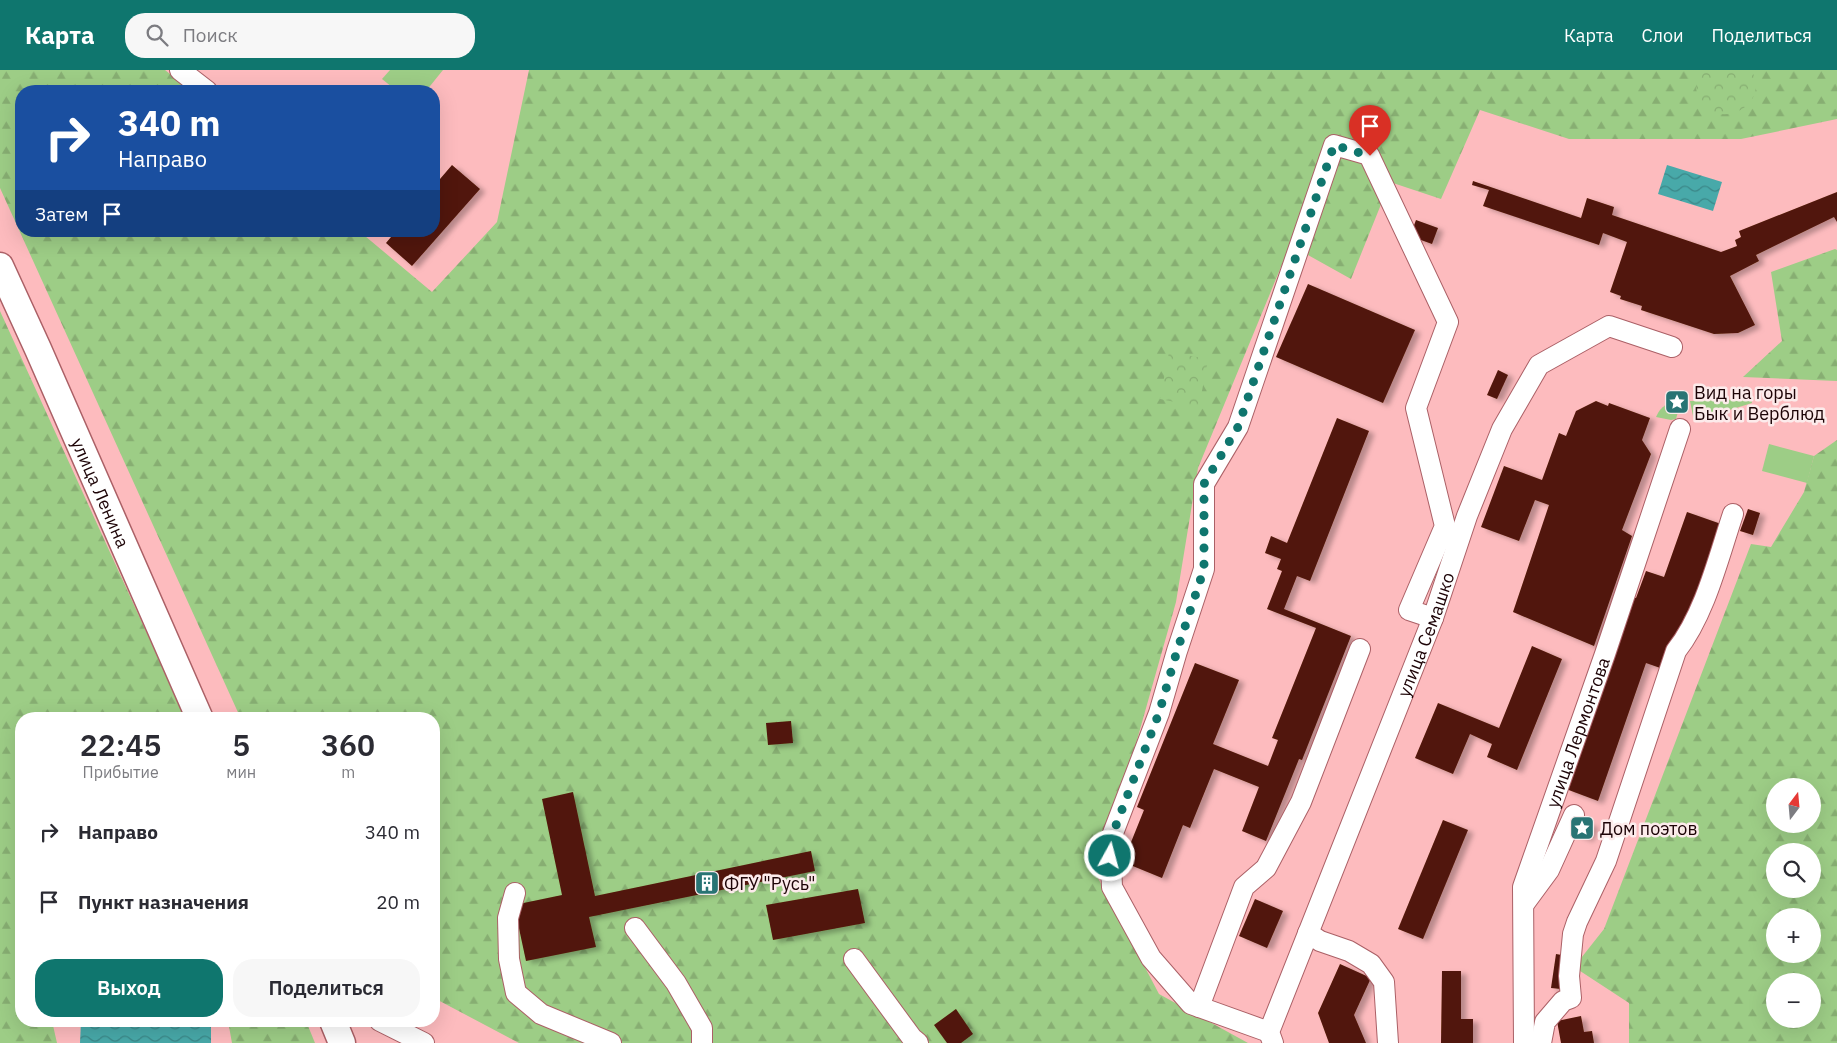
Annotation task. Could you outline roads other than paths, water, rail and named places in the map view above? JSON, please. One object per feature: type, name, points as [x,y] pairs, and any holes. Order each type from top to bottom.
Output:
[{"type":"main road","name":"улица Ленина","points":[[0,266],[197,712]]},
{"type":"main road","points":[[336,1027],[342,1043]]},
{"type":"street","points":[[180,70],[199,85]]},
{"type":"street","points":[[1271,1037],[1191,1004],[1151,958],[1112,886],[1110,841],[1159,713],[1204,569],[1204,484],[1238,427],[1334,145],[1370,156],[1448,322],[1416,408],[1445,526],[1409,610],[1434,618]]},
{"type":"street","name":"улица Семашко","points":[[1271,1037],[1308,933],[1434,618],[1467,516],[1502,429],[1539,365],[1609,326],[1672,347]]},
{"type":"street","name":"улица Лермонтова","points":[[1524,1043],[1523,887],[1605,654],[1680,429]]},
{"type":"street","points":[[1541,1043],[1545,1022],[1563,1001],[1570,998],[1569,976],[1574,934],[1579,917],[1606,861],[1676,651],[1688,636],[1698,616],[1733,514]]},
{"type":"street","points":[[1199,1007],[1244,887],[1266,868],[1300,802],[1360,648]]},
{"type":"street","points":[[1523,912],[1549,870],[1574,815]]},
{"type":"street","points":[[515,893],[508,918],[509,959],[516,993],[541,1014],[611,1043]]},
{"type":"street","points":[[635,928],[676,983],[702,1028],[702,1043]]},
{"type":"street","points":[[1308,933],[1320,941],[1349,951],[1371,964],[1384,982],[1388,1043]]},
{"type":"street","points":[[854,960],[918,1043]]},
{"type":"street","points":[[392,1027],[424,1043]]},
{"type":"water","points":[[1667,165],[1722,182],[1713,211],[1658,194]]},
{"type":"water","points":[[81,1027],[211,1027],[211,1043],[80,1043]]},
{"type":"place","name":"Вид на горы Бык и Верблюд","points":[[1677,402]]},
{"type":"place","name":"Дом поэтов","points":[[1582,828]]},
{"type":"place","name":"ФГУ \"Русь\"","points":[[707,883]]}]
